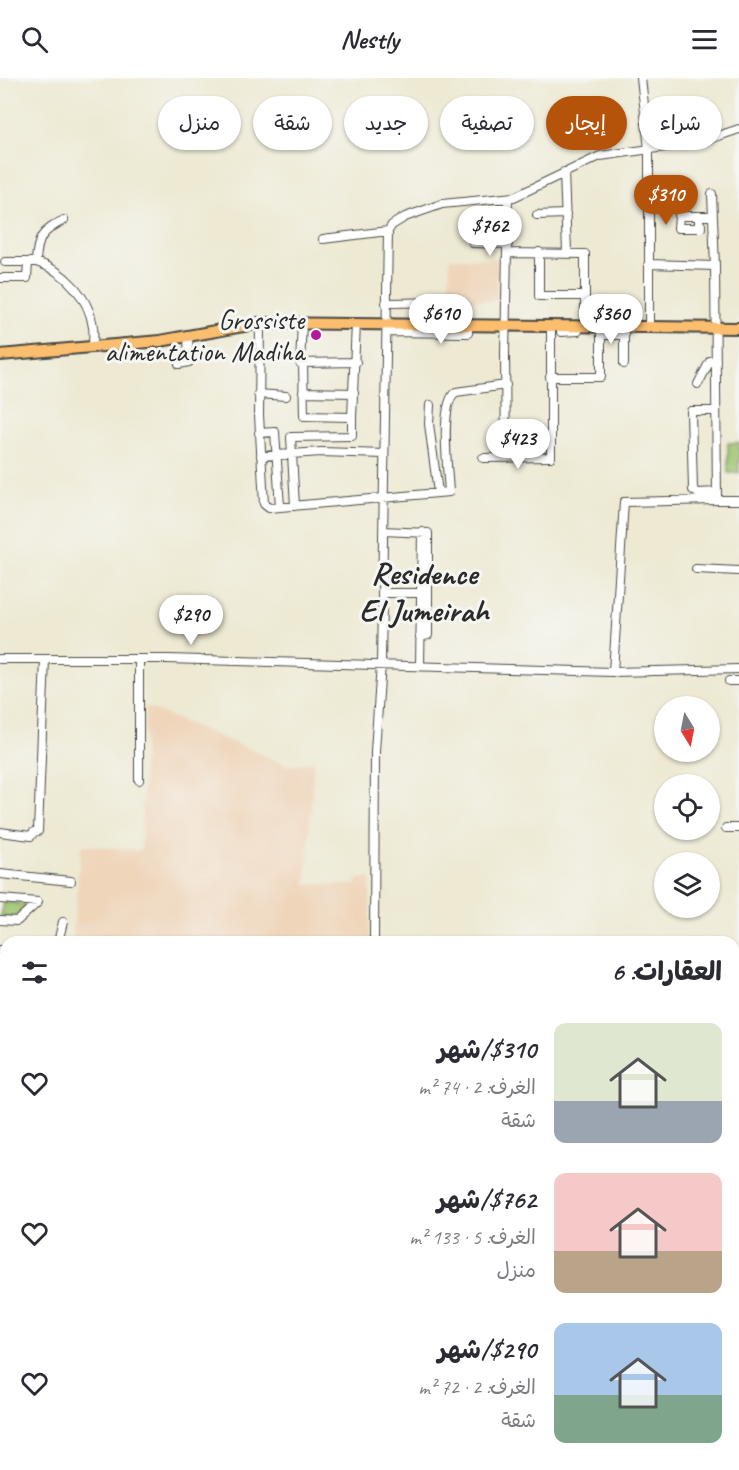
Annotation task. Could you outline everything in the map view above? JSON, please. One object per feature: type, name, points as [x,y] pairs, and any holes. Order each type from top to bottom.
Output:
[{"type":"main road","points":[[0,350],[160,341],[260,323],[356,323],[387,328],[462,326],[739,328]]},
{"type":"main road","points":[[0,355],[93,344]]},
{"type":"street","points":[[641,78],[643,96]]},
{"type":"street","points":[[722,135],[739,129]]},
{"type":"street","points":[[374,936],[375,751],[381,664],[388,231],[392,225],[405,217],[442,204],[514,197],[600,156],[642,150]]},
{"type":"street","points":[[649,150],[649,326]]},
{"type":"street","points":[[564,172],[567,252]]},
{"type":"street","points":[[712,194],[715,266],[717,496]]},
{"type":"street","points":[[506,458],[505,326],[508,198]]},
{"type":"street","points":[[537,215],[566,214]]},
{"type":"street","points":[[699,216],[712,216]]},
{"type":"street","points":[[0,278],[27,278],[38,242],[53,226],[64,220]]},
{"type":"street","points":[[323,238],[388,231]]},
{"type":"street","points":[[473,243],[508,249],[585,254],[585,296],[598,326]]},
{"type":"street","points":[[539,252],[539,296],[585,296]]},
{"type":"street","points":[[5,262],[32,262],[50,266],[58,271],[80,294],[91,319],[93,344]]},
{"type":"street","points":[[650,264],[715,266]]},
{"type":"street","points":[[386,303],[456,302],[462,326]]},
{"type":"street","points":[[550,377],[601,377],[598,326],[604,303],[610,303]]},
{"type":"street","points":[[260,323],[259,433],[264,504],[269,508],[449,492],[446,431],[448,401],[456,392],[506,385]]},
{"type":"street","points":[[296,506],[291,437],[352,436],[356,323]]},
{"type":"street","points":[[302,324],[300,363],[303,363],[304,416],[352,417]]},
{"type":"street","points":[[483,458],[551,457],[550,377],[556,326]]},
{"type":"street","points":[[622,326],[624,364]]},
{"type":"street","points":[[179,364],[189,362],[188,335]]},
{"type":"street","points":[[698,384],[710,361],[716,360]]},
{"type":"street","points":[[303,363],[356,362]]},
{"type":"street","points":[[303,392],[354,393]]},
{"type":"street","points":[[258,394],[286,396]]},
{"type":"street","points":[[430,405],[429,424],[438,493]]},
{"type":"street","points":[[716,411],[691,411],[693,490],[698,493],[739,500]]},
{"type":"street","points":[[259,433],[275,432],[280,507]]},
{"type":"street","points":[[261,456],[292,453],[384,454]]},
{"type":"street","points":[[613,672],[624,502],[717,496]]},
{"type":"street","points":[[383,531],[428,533],[428,635],[420,637]]},
{"type":"street","points":[[420,665],[422,532]]},
{"type":"street","points":[[696,569],[739,571]]},
{"type":"street","points":[[382,593],[421,593]]},
{"type":"street","points":[[0,659],[139,659],[381,664],[613,672],[739,669]]},
{"type":"street","points":[[0,832],[31,836],[34,831],[38,831],[45,659]]},
{"type":"street","points":[[139,659],[139,780]]},
{"type":"street","points":[[729,681],[739,681]]},
{"type":"street","points":[[726,828],[739,828]]},
{"type":"street","points":[[0,875],[71,881]]},
{"type":"street","points":[[0,898],[38,902],[16,921],[0,920]]},
{"type":"street","points":[[60,936],[63,922]]},
{"type":"shaded area","points":[[450,258],[498,259],[497,301],[449,300]]},
{"type":"shaded area","points":[[145,706],[289,766],[314,761],[306,884],[356,885],[358,879],[370,878],[370,936],[73,936],[81,848],[84,845],[141,851]]},
{"type":"green space","points":[[728,443],[739,443],[739,473],[728,473]]},
{"type":"green space","points":[[3,902],[29,906],[15,918],[1,917]]},
{"type":"place","name":"Grossiste alimentation Madiha","points":[[316,335]]},
{"type":"district","name":"Residence El Jumeirah","points":[[424,592]]}]
